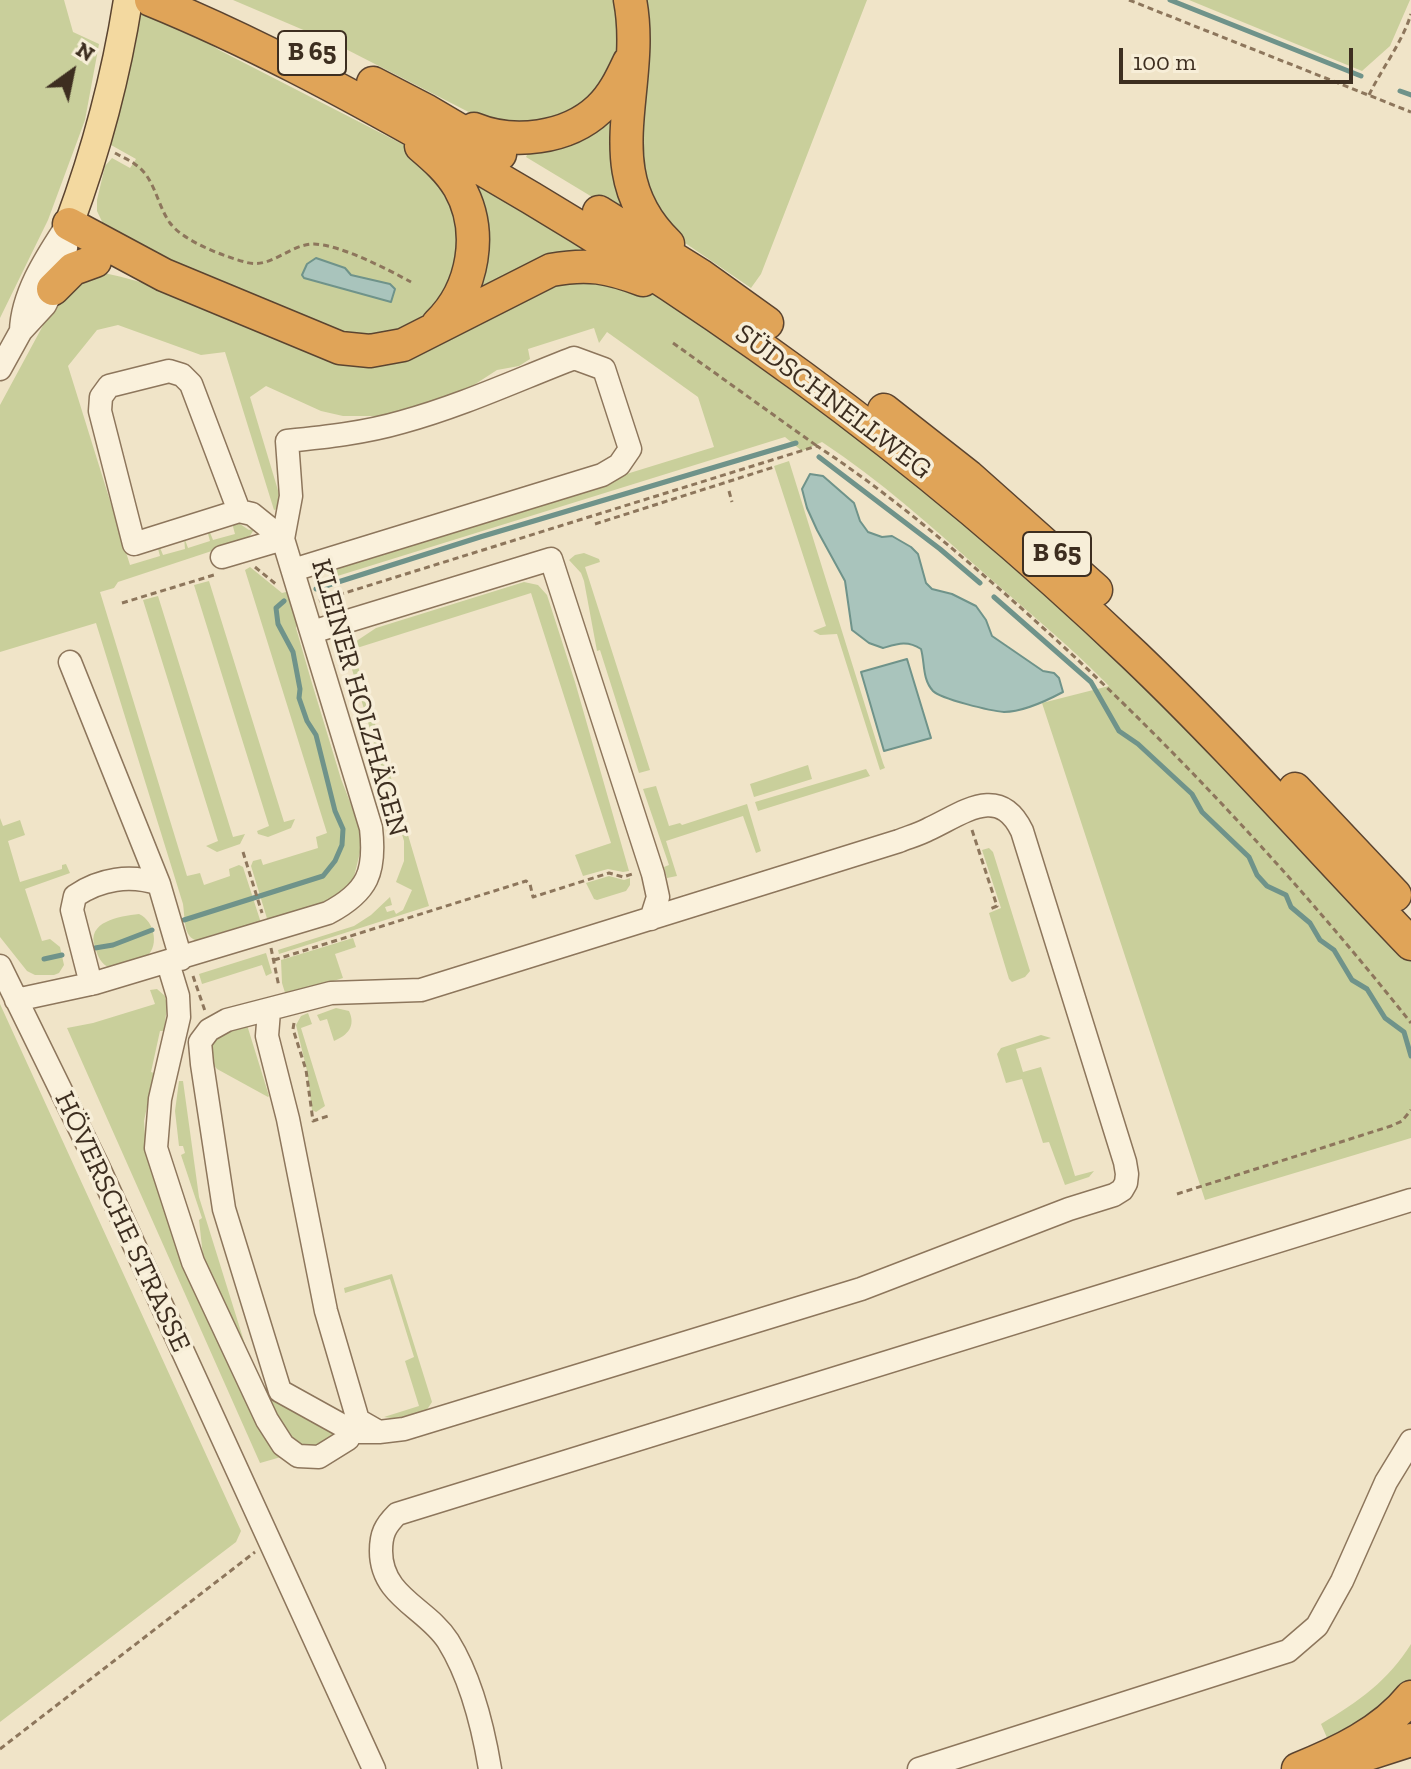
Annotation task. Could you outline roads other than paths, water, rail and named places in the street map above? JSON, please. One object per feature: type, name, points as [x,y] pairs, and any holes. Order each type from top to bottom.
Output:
[{"type":"highway","name":"SÜDSCHNELLWEG","points":[[194,0],[296,45],[427,111],[634,232],[789,364],[888,441],[1026,556],[1135,656],[1214,735],[1411,944]]},
{"type":"highway","points":[[630,0],[632,55],[626,136],[629,184],[637,204],[698,287]]},
{"type":"highway","name":"SÜDSCHNELLWEG","points":[[157,2],[389,116],[698,287],[898,420],[1039,537],[1152,642],[1411,912]]},
{"type":"highway","points":[[427,111],[487,134],[507,138],[565,130],[584,121],[612,95],[632,55]]},
{"type":"highway","points":[[389,116],[446,168],[460,188],[472,225],[471,264],[466,283],[446,316],[433,330]]},
{"type":"highway","points":[[69,224],[164,275],[340,348],[354,351],[403,345],[530,279],[551,270],[577,265],[603,267],[698,287]]},
{"type":"highway","points":[[69,224],[77,246],[95,261],[130,272],[164,275]]},
{"type":"highway","points":[[53,289],[73,269],[95,261]]},
{"type":"highway","points":[[1298,1769],[1352,1744],[1383,1724],[1411,1697]]},
{"type":"highway","points":[[1321,1769],[1411,1740]]},
{"type":"main road","points":[[69,224],[96,147],[116,67],[128,0]]},
{"type":"street","points":[[0,369],[21,331],[45,305],[53,289],[65,256],[69,224]]},
{"type":"street","points":[[21,331],[28,297],[51,251],[69,224]]},
{"type":"street","points":[[283,539],[291,496],[287,441],[344,435],[401,422],[449,407],[574,358],[604,369],[630,449],[619,465],[602,475],[295,577]]},
{"type":"street","points":[[239,511],[191,384],[182,375],[169,371],[109,386],[101,397],[100,411],[134,544],[239,511],[252,514],[283,539]]},
{"type":"street","points":[[224,564],[283,539]]},
{"type":"street","name":"KLEINER HOLZHÄGEN","points":[[16,1000],[91,984],[174,961],[328,913],[348,903],[363,887],[371,872],[374,853],[371,828],[283,539]]},
{"type":"street","points":[[312,632],[551,559],[651,868],[658,897],[651,919]]},
{"type":"street","points":[[70,662],[159,884],[174,961],[179,1017],[160,1099],[156,1148],[193,1262],[267,1420],[283,1445],[298,1456],[319,1457],[338,1447],[356,1426]]},
{"type":"street","points":[[994,805],[1007,810],[1016,818],[1022,831],[1125,1162],[1127,1174],[1122,1190],[861,1289],[404,1429],[379,1432],[356,1426],[280,1391],[224,1209],[200,1042],[209,1030],[227,1020],[331,993],[421,990],[651,919],[899,841],[966,811],[994,805]]},
{"type":"street","points":[[91,984],[72,910],[75,896],[91,886],[121,879],[143,878],[159,884]]},
{"type":"street","name":"HÖVERSCHE STRASSE","points":[[0,966],[98,1166],[374,1769]]},
{"type":"street","points":[[278,1008],[267,1036],[288,1119],[326,1311],[356,1426]]},
{"type":"street","points":[[490,1769],[469,1690],[447,1640],[396,1593],[386,1578],[381,1556],[381,1535],[397,1514],[1411,1200]]},
{"type":"street","points":[[919,1769],[1288,1651],[1317,1626],[1342,1581],[1386,1482],[1411,1441]]},
{"type":"water","points":[[316,258],[345,268],[351,275],[390,284],[395,289],[391,302],[304,278],[302,275],[307,264]]},
{"type":"water","points":[[810,474],[823,476],[854,503],[860,521],[868,532],[882,537],[892,536],[911,547],[918,554],[926,583],[932,589],[952,594],[976,606],[992,636],[1043,671],[1054,673],[1063,692],[1011,712],[956,701],[938,694],[929,686],[921,649],[907,644],[883,648],[869,643],[852,630],[845,581],[807,508],[802,489]]},
{"type":"water","points":[[907,659],[931,738],[884,751],[861,672]]},
{"type":"waterway","points":[[1170,0],[1361,76]]},
{"type":"waterway","points":[[1400,91],[1411,95]]},
{"type":"waterway","points":[[316,589],[796,443]]},
{"type":"waterway","points":[[819,457],[980,583]]},
{"type":"waterway","points":[[994,597],[1091,682],[1119,731],[1138,744],[1192,794],[1202,812],[1249,857],[1257,875],[1267,886],[1286,895],[1291,907],[1310,923],[1320,940],[1334,950],[1352,980],[1367,989],[1385,1018],[1404,1032],[1411,1056]]},
{"type":"waterway","points":[[184,920],[323,876],[342,845],[343,829],[335,811],[316,735],[299,698],[293,652],[278,624],[276,608],[284,601]]},
{"type":"waterway","points":[[95,948],[113,945],[152,930]]},
{"type":"waterway","points":[[44,959],[62,955]]}]
